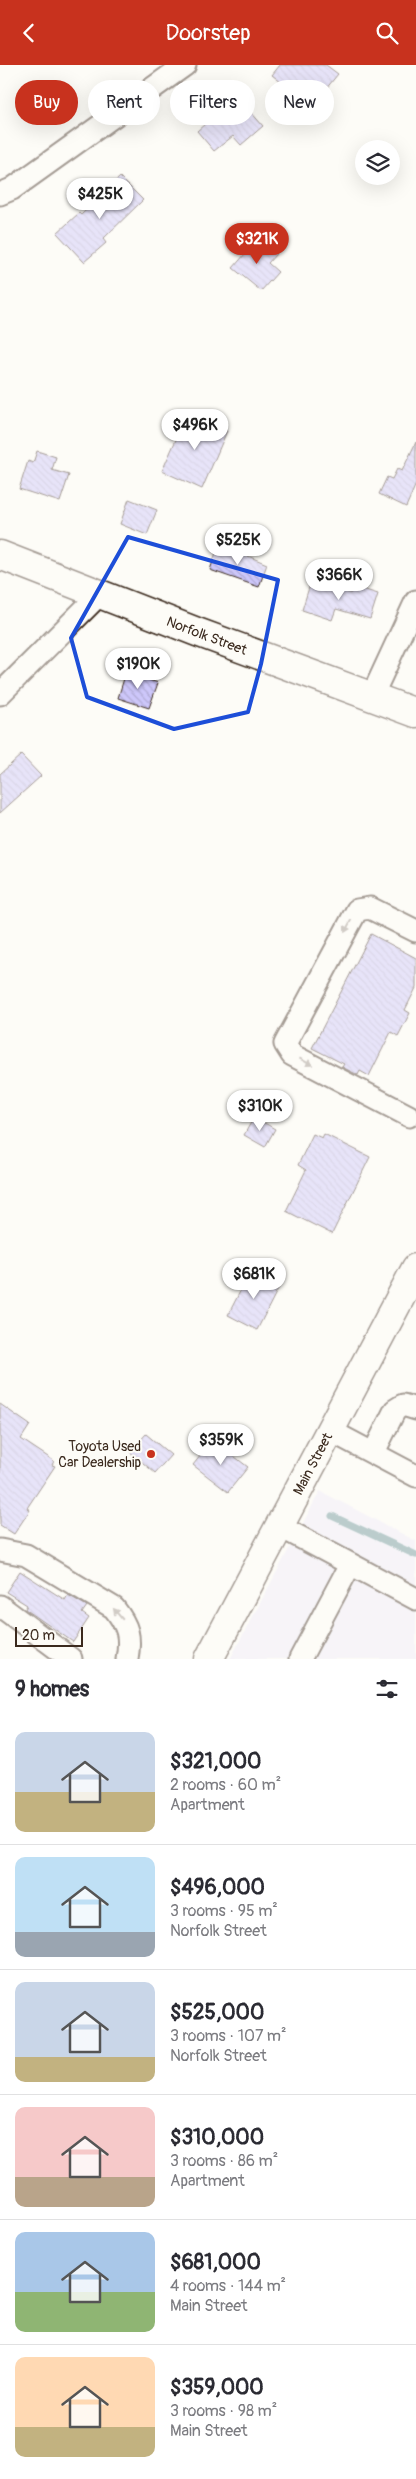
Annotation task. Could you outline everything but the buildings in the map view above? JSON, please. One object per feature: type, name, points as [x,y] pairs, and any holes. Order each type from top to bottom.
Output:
[{"type":"main road","name":"Norfolk Street","points":[[0,555],[416,713]]},
{"type":"main road","name":"Main Street","points":[[209,1659],[328,1430],[416,1268]]},
{"type":"street","points":[[0,194],[12,189],[186,65]]},
{"type":"street","points":[[0,694],[100,594]]},
{"type":"street","points":[[372,696],[416,601]]},
{"type":"street","points":[[414,1112],[292,1055],[285,1044],[357,910],[370,908],[416,931]]},
{"type":"street","points":[[374,1452],[395,1410],[403,1405],[416,1409]]},
{"type":"street","points":[[328,1430],[374,1452],[416,1476]]},
{"type":"street","points":[[279,1526],[416,1599]]},
{"type":"street","points":[[0,1550],[26,1555],[114,1608],[124,1621],[130,1641],[127,1659]]},
{"type":"street","points":[[300,1659],[350,1565]]},
{"type":"street","points":[[0,1606],[71,1659]]},
{"type":"highlighted area","points":[[128,537],[278,580],[261,664],[248,712],[174,729],[87,697],[71,638]]},
{"type":"shaded area","points":[[320,1491],[416,1541],[416,1659],[230,1659]]},
{"type":"waterway","points":[[332,1516],[416,1555]]},
{"type":"place","name":"Toyota Used Car Dealership","points":[[151,1454]]}]
